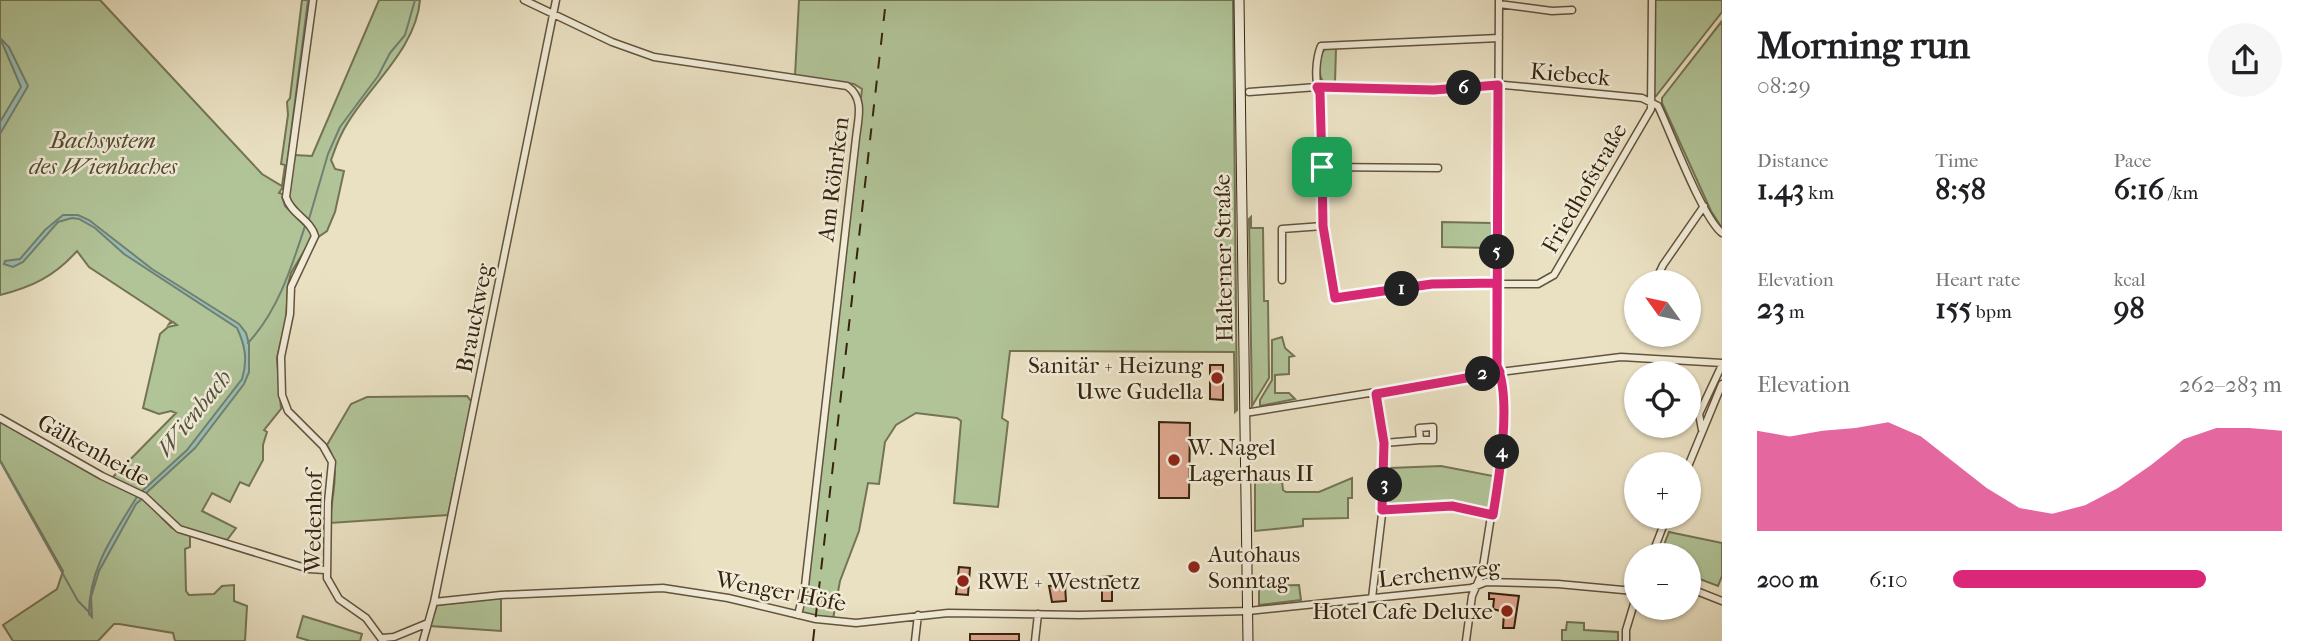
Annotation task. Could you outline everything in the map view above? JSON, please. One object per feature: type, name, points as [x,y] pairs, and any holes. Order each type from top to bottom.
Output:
[{"type":"main road","name":"Halterner Straße","points":[[1239,0],[1248,641]]},
{"type":"street","name":"Wedenhof","points":[[313,0],[286,197],[291,208],[314,231],[315,236],[291,287],[288,326],[281,357],[282,396],[287,409],[323,446],[332,462],[326,570],[339,599],[366,618],[383,640],[428,623]]},
{"type":"street","name":"Am Röhrken","points":[[524,0],[552,15],[654,57],[847,86],[857,96],[859,103],[856,138],[820,460],[805,586],[797,615]]},
{"type":"street","name":"Brauckweg","points":[[423,641],[434,602],[555,0]]},
{"type":"street","points":[[1652,0],[1651,103],[1658,106],[1704,206],[1716,229],[1722,233]]},
{"type":"street","points":[[1465,641],[1472,596],[1479,584],[1493,515],[1502,447],[1503,377],[1497,366],[1499,2],[1552,11],[1572,10]]},
{"type":"street","points":[[1282,280],[1282,229],[1323,226],[1320,93],[1317,87],[1318,54],[1321,46],[1499,38]]},
{"type":"street","name":"Kiebeck","points":[[1249,92],[1317,87],[1434,90],[1498,85],[1642,98],[1651,103]]},
{"type":"street","name":"Friedhofstraße","points":[[1323,226],[1335,298],[1432,284],[1538,284],[1554,275],[1651,109],[1651,103]]},
{"type":"street","points":[[1322,167],[1438,168]]},
{"type":"street","points":[[1661,270],[1704,206]]},
{"type":"street","points":[[1245,413],[1500,372],[1621,357],[1722,364],[1699,414],[1702,430]]},
{"type":"street","points":[[1694,452],[1722,384]]},
{"type":"street","points":[[1371,598],[1382,510],[1384,443],[1376,394]]},
{"type":"street","name":"Gälkenheide","points":[[0,418],[102,476],[137,492],[170,523],[184,531],[309,569],[326,570]]},
{"type":"street","points":[[1384,443],[1420,440]]},
{"type":"street","points":[[1382,510],[1452,506],[1493,515]]},
{"type":"street","name":"Lerchenweg","points":[[1248,611],[1471,588],[1486,582],[1558,584],[1624,593]]},
{"type":"street","name":"Wenger Höfe","points":[[434,602],[501,595],[663,588],[728,598],[797,615],[856,623],[918,615],[1248,611]]},
{"type":"street","points":[[1701,593],[1722,601]]},
{"type":"street","points":[[1035,641],[1038,614]]},
{"type":"street","points":[[915,641],[918,615]]},
{"type":"street","points":[[1626,641],[1630,620]]},
{"type":"green space","name":"Bachsystem des Wienbaches","points":[[0,0],[100,0],[262,174],[282,186],[285,165],[281,164],[288,115],[287,102],[290,98],[302,0],[312,0],[284,190],[282,188],[279,193],[288,196],[295,155],[312,156],[379,0],[420,0],[409,37],[350,119],[337,144],[331,160],[335,169],[344,171],[335,212],[327,231],[317,238],[315,244],[309,243],[291,273],[286,320],[277,358],[281,409],[264,430],[267,432],[263,445],[263,460],[249,486],[240,482],[230,502],[212,493],[202,511],[236,528],[227,540],[181,528],[165,515],[162,518],[172,528],[190,535],[190,547],[185,549],[186,591],[189,595],[214,594],[222,586],[234,585],[234,601],[247,606],[245,641],[175,641],[173,633],[114,624],[98,641],[13,641],[3,625],[57,589],[63,571],[0,460],[0,421],[108,482],[176,413],[171,411],[159,414],[143,408],[160,334],[168,327],[177,325],[173,322],[169,324],[171,321],[89,267],[77,251],[42,279],[0,295]]},
{"type":"green space","points":[[799,0],[1233,0],[1237,410],[1235,412],[1234,352],[1010,351],[1002,418],[1008,422],[998,507],[954,503],[961,421],[957,418],[916,413],[896,425],[885,442],[879,484],[868,483],[859,531],[840,581],[833,619],[802,613],[862,89],[854,84],[795,76]]},
{"type":"green space","points":[[1655,0],[1722,0],[1722,12],[1656,96],[1652,96]]},
{"type":"green space","points":[[1722,21],[1722,228],[1711,211],[1662,98]]},
{"type":"green space","points":[[1326,48],[1336,48],[1335,83],[1324,83],[1320,75],[1320,60]]},
{"type":"green space","points":[[1251,217],[1251,228],[1263,228],[1269,378],[1252,406],[1249,219]]},
{"type":"green space","points":[[1442,222],[1491,223],[1491,248],[1442,247]]},
{"type":"green space","points":[[1282,337],[1285,348],[1294,356],[1289,357],[1289,374],[1275,375],[1275,393],[1289,393],[1295,399],[1260,406],[1260,400],[1272,380],[1272,340]]},
{"type":"green space","points":[[467,396],[472,402],[448,515],[330,523],[335,473],[327,445],[351,404],[367,397]]},
{"type":"green space","points":[[1441,466],[1493,476],[1489,509],[1455,502],[1454,505],[1417,505],[1416,502],[1388,504],[1390,468]]},
{"type":"green space","points":[[1352,478],[1348,518],[1303,519],[1303,526],[1255,531],[1255,481],[1282,481],[1283,490],[1286,492],[1319,492]]},
{"type":"green space","points":[[1669,532],[1722,543],[1722,576],[1718,586],[1701,580],[1701,543],[1665,543]]},
{"type":"green space","points":[[1299,585],[1301,600],[1259,605],[1259,586]]},
{"type":"green space","points":[[501,598],[501,631],[430,626],[437,605]]},
{"type":"green space","points":[[303,616],[362,634],[360,641],[310,641],[297,637]]},
{"type":"green space","points":[[1567,622],[1584,623],[1584,630],[1618,632],[1618,641],[1562,641],[1562,630],[1566,630]]},
{"type":"water","points":[[0,38],[9,47],[28,86],[0,134],[0,122],[21,87]]},
{"type":"water","points":[[63,215],[78,215],[89,220],[152,269],[239,324],[246,333],[249,344],[249,372],[244,384],[195,448],[145,494],[141,492],[187,450],[242,379],[245,353],[242,340],[237,328],[124,254],[95,228],[79,219],[58,222],[23,262],[13,267],[4,264],[5,261],[20,259],[45,230]]},
{"type":"water","points":[[138,495],[142,499],[136,504],[99,571],[91,597],[92,617],[89,614],[90,597],[98,566]]},
{"type":"building","name":"Sanitär + Heizung Uwe Gudella","points":[[1210,365],[1223,365],[1223,400],[1210,399]]},
{"type":"building","name":"W. Nagel Lagerhaus II","points":[[1159,422],[1190,423],[1189,498],[1159,498]]},
{"type":"building","name":"RWE + Westnetz","points":[[959,567],[970,568],[968,595],[956,594]]},
{"type":"building","points":[[1112,576],[1112,601],[1102,601],[1102,577]]},
{"type":"building","points":[[1065,585],[1066,601],[1052,602],[1049,586]]},
{"type":"building","name":"Hotel Cafe Deluxe","points":[[1489,593],[1519,596],[1514,628],[1503,628],[1504,612],[1493,609],[1494,599],[1489,599]]},
{"type":"building","points":[[970,634],[1019,634],[1019,641],[970,641]]},
{"type":"waterway","points":[[284,187],[308,0]]},
{"type":"waterway","points":[[309,219],[328,154],[340,127],[405,35],[415,0]]},
{"type":"waterway","points":[[282,197],[285,206],[305,226]]},
{"type":"waterway","points":[[248,343],[276,302],[305,226]]},
{"type":"waterway","points":[[0,461],[78,601],[90,613]]},
{"type":"railway","points":[[813,641],[886,0]]},
{"type":"place","name":"Sanitär + Heizung Uwe Gudella","points":[[1217,378]]},
{"type":"place","name":"W. Nagel Lagerhaus II","points":[[1174,460]]},
{"type":"place","name":"Autohaus Sonntag","points":[[1194,567]]},
{"type":"place","name":"RWE + Westnetz","points":[[963,581]]},
{"type":"place","name":"Hotel Cafe Deluxe","points":[[1507,611]]},
{"type":"route","points":[[1322,167],[1320,93],[1317,87],[1434,90],[1498,85],[1497,366],[1503,377],[1502,447],[1493,515],[1452,506],[1382,510],[1385,489],[1384,443],[1376,394],[1500,372],[1497,366],[1497,283],[1457,282],[1432,284],[1372,295],[1335,298],[1323,226],[1322,167]]},
{"type":"water label","name":"Wienbach","points":[[194,413]]}]
